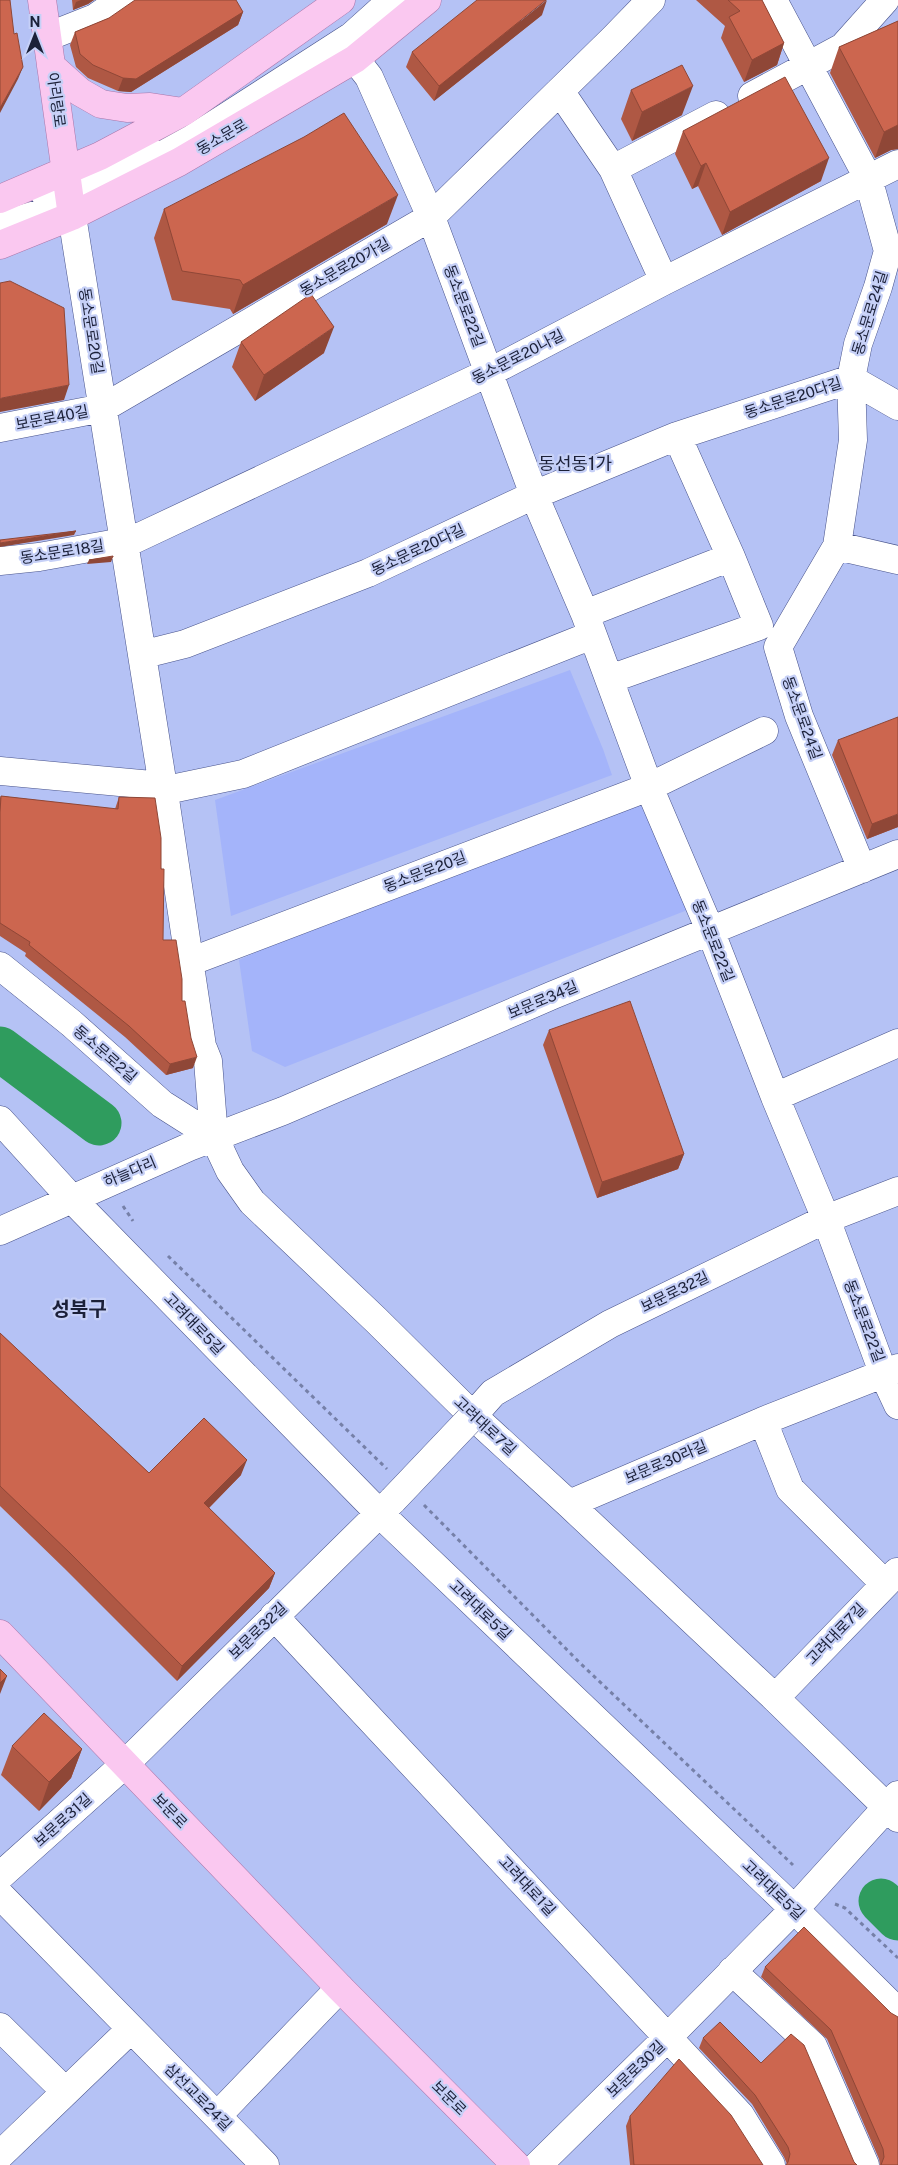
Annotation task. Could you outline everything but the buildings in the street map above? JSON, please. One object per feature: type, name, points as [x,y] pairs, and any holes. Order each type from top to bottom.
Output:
[{"type":"main road","name":"아리랑로","points":[[42,0],[69,194]]},
{"type":"main road","name":"동소문로","points":[[0,245],[69,194],[100,156],[183,112],[341,0]]},
{"type":"main road","name":"동소문로","points":[[0,199],[69,194],[179,162],[355,59],[427,0]]},
{"type":"main road","points":[[51,66],[80,92],[101,104],[127,108],[150,107],[183,112]]},
{"type":"main road","name":"보문로","points":[[0,1634],[340,1988],[516,2165]]},
{"type":"street","points":[[47,37],[95,18],[121,0]]},
{"type":"street","points":[[0,211],[69,194],[82,182],[188,124],[369,0]]},
{"type":"street","points":[[0,226],[192,138],[352,36],[392,0]]},
{"type":"street","name":"동소문로20가길","points":[[103,408],[431,217],[651,0]]},
{"type":"street","name":"동소문로24길","points":[[773,0],[868,178],[892,265],[858,344],[851,379],[853,440],[837,546],[778,647],[799,716],[862,869]]},
{"type":"street","points":[[613,169],[842,47],[885,0]]},
{"type":"street","name":"동소문로22길","points":[[355,59],[369,77],[431,217],[534,495],[589,625],[649,787],[710,930],[775,1097],[891,1371],[898,1404]]},
{"type":"street","points":[[560,91],[613,169],[664,281]]},
{"type":"street","name":"동소문로20나길","points":[[128,541],[490,372],[664,281],[898,164]]},
{"type":"street","name":"동소문로20길","points":[[69,194],[117,492],[153,652],[202,1046],[208,1061],[214,1137]]},
{"type":"street","points":[[851,379],[898,406]]},
{"type":"street","name":"동소문로20다길","points":[[153,652],[185,644],[368,573],[534,495],[677,436],[851,379]]},
{"type":"street","name":"보문로40길","points":[[0,428],[103,408]]},
{"type":"street","points":[[610,679],[759,626],[731,557],[677,436]]},
{"type":"street","name":"동소문로20길","points":[[128,541],[200,958],[212,1046],[208,1061]]},
{"type":"street","name":"동소문로18길","points":[[0,562],[128,541]]},
{"type":"street","points":[[837,546],[898,560]]},
{"type":"street","points":[[0,770],[169,787],[243,774],[589,625],[731,557]]},
{"type":"street","points":[[649,787],[764,731]]},
{"type":"street","name":"동소문로20길","points":[[200,958],[649,787]]},
{"type":"street","name":"보문로34길","points":[[189,1146],[283,1110],[710,930],[898,854]]},
{"type":"street","name":"동소문로2길","points":[[0,966],[71,1024],[162,1104],[214,1137]]},
{"type":"street","points":[[775,1097],[898,1043]]},
{"type":"street","name":"고려대로5길","points":[[0,1120],[72,1199],[396,1497],[799,1903],[898,2012]]},
{"type":"street","name":"고려대로7길","points":[[214,1137],[230,1171],[252,1202],[376,1320],[471,1418],[570,1504],[775,1698],[888,1812]]},
{"type":"street","name":"하늘다리","points":[[72,1199],[116,1190],[189,1146]]},
{"type":"street","name":"보문로32길","points":[[125,1764],[396,1497],[493,1393],[610,1324],[826,1219],[898,1191]]},
{"type":"street","points":[[0,1230],[72,1199]]},
{"type":"street","name":"보문로30라길","points":[[570,1504],[763,1421],[891,1371]]},
{"type":"street","points":[[763,1421],[790,1489],[892,1577]]},
{"type":"street","name":"고려대로7길","points":[[775,1698],[892,1577]]},
{"type":"street","name":"고려대로1길","points":[[274,1616],[740,2115],[771,2165]]},
{"type":"street","name":"보문로31길","points":[[0,1876],[125,1764]]},
{"type":"street","name":"보문로30길","points":[[538,2165],[668,2037],[888,1812]]},
{"type":"street","name":"삼선교로24길","points":[[0,1895],[265,2165]]},
{"type":"street","points":[[732,1971],[813,2046],[865,2165]]},
{"type":"street","points":[[216,2116],[340,1988]]},
{"type":"street","points":[[0,2026],[65,2091]]},
{"type":"street","points":[[4,2156],[65,2091],[131,2029]]},
{"type":"path","points":[[116,1190],[135,1224]]},
{"type":"path","points":[[163,1251],[396,1497],[580,1663],[793,1864]]},
{"type":"path","points":[[835,1904],[844,1908],[898,1958]]},
{"type":"shaded area","points":[[570,670],[612,775],[231,916],[215,800]]},
{"type":"shaded area","points":[[635,793],[690,909],[285,1067],[252,1051],[239,960],[336,916]]},
{"type":"waterway","points":[[0,1049],[99,1123]]},
{"type":"waterway","points":[[881,1901],[898,1918]]},
{"type":"district","name":"동선동1가","points":[[575,464]]},
{"type":"district","name":"성북구","points":[[79,1309]]}]
